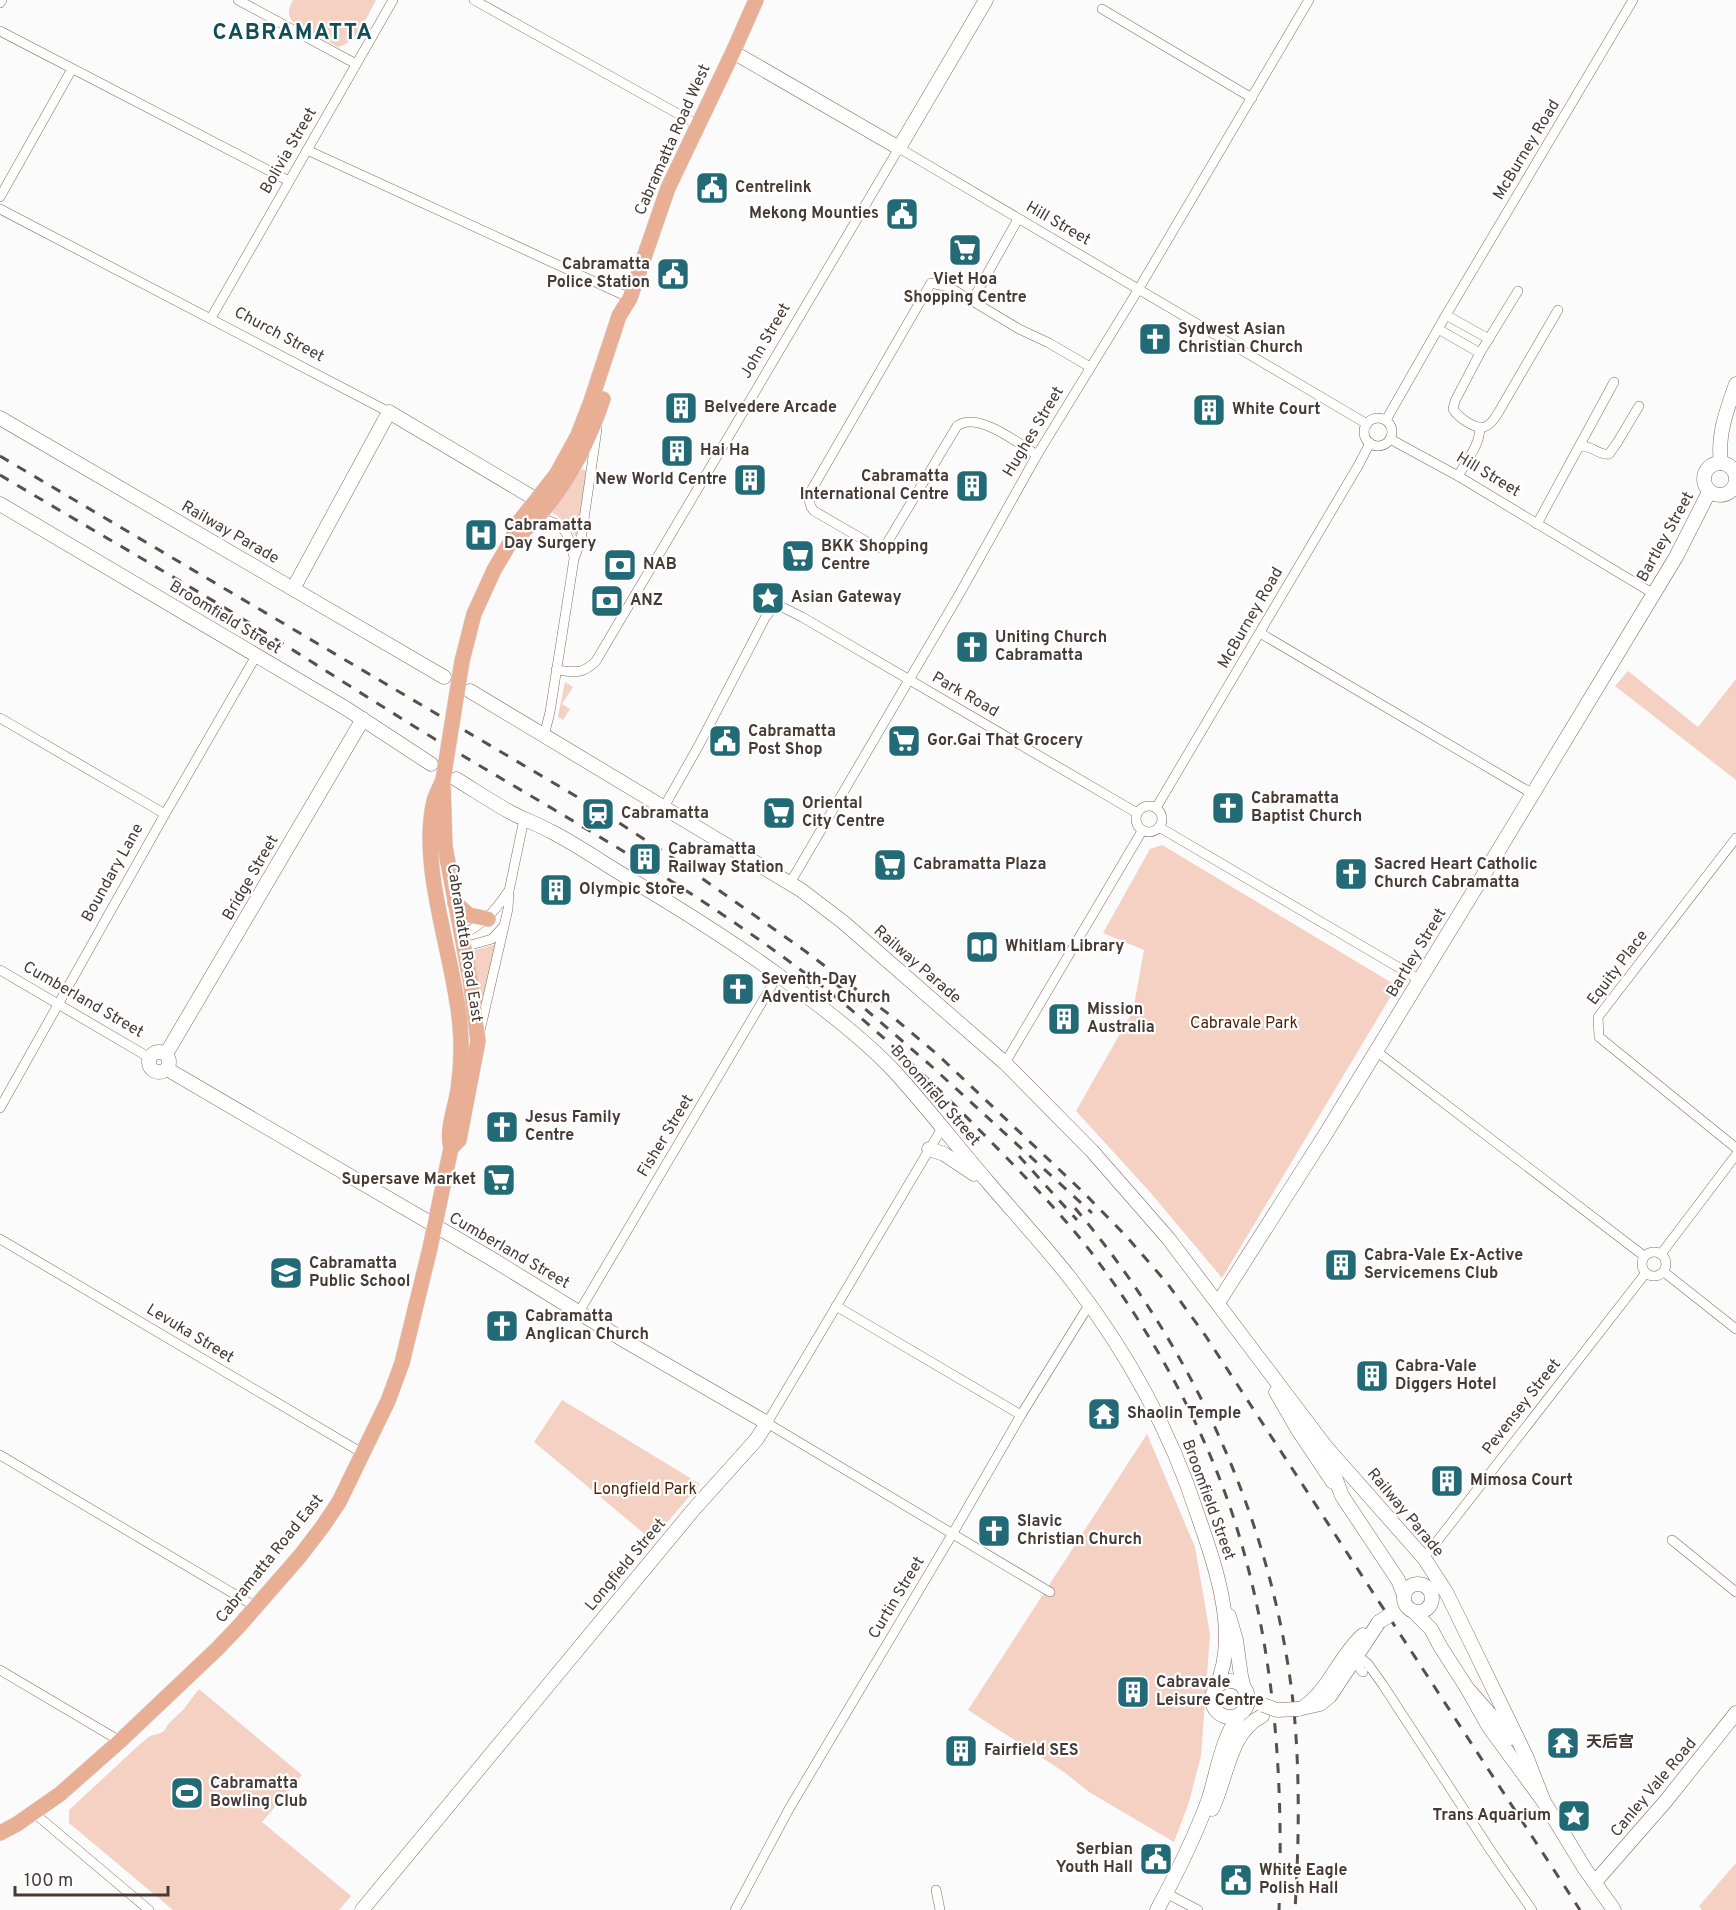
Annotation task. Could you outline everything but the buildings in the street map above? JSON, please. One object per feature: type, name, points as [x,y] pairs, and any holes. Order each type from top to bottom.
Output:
[{"type":"main road","name":"Cabramatta Road West","points":[[512,541],[529,528],[567,477],[593,429],[628,317],[630,298],[668,189],[756,0]]},
{"type":"main road","name":"John Street","points":[[899,148],[986,0]]},
{"type":"main road","name":"Hill Street","points":[[733,52],[899,148]]},
{"type":"main road","name":"Cabramatta Road West","points":[[462,661],[474,614],[483,592],[512,541],[519,522],[556,475],[576,440],[620,312],[630,298]]},
{"type":"main road","points":[[1721,463],[1721,432],[1736,384]]},
{"type":"main road","name":"Church Street","points":[[389,412],[537,500]]},
{"type":"main road","points":[[293,589],[389,412]]},
{"type":"main road","name":"Railway Parade","points":[[0,418],[444,677]]},
{"type":"main road","points":[[1721,463],[1731,468],[1735,484],[1730,492],[1719,496],[1709,492],[1704,483],[1704,473],[1711,465],[1721,463]]},
{"type":"main road","name":"Bartley Street","points":[[1218,1303],[1533,794],[1654,594],[1693,526],[1709,492]]},
{"type":"main road","name":"Broomfield Street","points":[[0,504],[363,719],[430,764]]},
{"type":"main road","name":"Cabramatta Road East","points":[[0,1833],[60,1794],[218,1649],[256,1607],[323,1526],[339,1502],[388,1401],[402,1363],[435,1226],[451,1148],[448,1138],[458,1088],[459,1015],[432,862],[431,834],[439,801],[450,780],[462,661]]},
{"type":"main road","name":"Railway Parade","points":[[470,691],[790,883],[836,917],[1005,1063],[1092,1151],[1168,1238],[1326,1448],[1424,1558],[1446,1592],[1526,1756],[1540,1796]]},
{"type":"main road","name":"Bridge Street","points":[[166,1054],[363,719]]},
{"type":"main road","name":"Broomfield Street","points":[[450,780],[550,831],[682,910],[778,975],[839,1022],[883,1061],[1054,1259],[1106,1328],[1158,1418],[1188,1485],[1220,1588]]},
{"type":"main road","name":"Cabramatta Road East","points":[[439,801],[445,847],[473,995],[478,1041],[459,1140],[451,1148]]},
{"type":"main road","points":[[455,903],[473,917],[488,919]]},
{"type":"main road","points":[[446,945],[463,941]]},
{"type":"main road","points":[[157,1052],[166,1054],[170,1062],[167,1069],[159,1072],[153,1070],[150,1058],[157,1052]]},
{"type":"main road","name":"Cumberland Street","points":[[167,1069],[767,1423]]},
{"type":"main road","points":[[929,1149],[952,1158],[988,1183]]},
{"type":"main road","name":"Railway Parade","points":[[1260,1360],[1286,1410],[1342,1496]]},
{"type":"main road","name":"Longfield Street","points":[[362,1910],[694,1509],[756,1440],[767,1423]]},
{"type":"main road","points":[[1326,1448],[1342,1496],[1400,1583],[1406,1606],[1427,1623],[1467,1688],[1526,1756]]},
{"type":"main road","points":[[1381,1555],[1401,1575],[1423,1584],[1431,1591],[1436,1639]]},
{"type":"main road","points":[[1340,1673],[1352,1657],[1358,1656],[1410,1586],[1423,1584]]},
{"type":"main road","points":[[1220,1588],[1224,1617],[1225,1659],[1212,1701],[1221,1728],[1221,1749]]},
{"type":"main road","points":[[1187,1853],[1208,1799],[1221,1749],[1229,1731],[1247,1703],[1240,1676],[1236,1640],[1220,1588]]},
{"type":"main road","points":[[1215,1708],[1223,1716],[1231,1717],[1240,1714],[1298,1709],[1304,1706],[1340,1673],[1354,1643],[1385,1619],[1402,1611],[1426,1610],[1432,1598]]},
{"type":"main road","points":[[1486,1674],[1505,1742],[1540,1796]]},
{"type":"main road","points":[[1215,1689],[1221,1684],[1231,1682],[1239,1684],[1254,1700],[1269,1711]]},
{"type":"main road","name":"Railway Parade","points":[[1467,1688],[1489,1727],[1540,1796],[1614,1910]]},
{"type":"main road","points":[[1157,1910],[1220,1794],[1239,1738],[1249,1724],[1269,1711]]},
{"type":"main road","name":"Canley Vale Road","points":[[1594,1882],[1665,1802],[1736,1713]]},
{"type":"street","points":[[238,0],[356,64]]},
{"type":"street","name":"Bolivia Street","points":[[211,318],[393,0]]},
{"type":"street","points":[[474,0],[698,125]]},
{"type":"street","name":"Hughes Street","points":[[790,883],[910,680],[1036,455],[1138,290],[1310,0]]},
{"type":"street","name":"McBurney Road","points":[[1386,420],[1633,0]]},
{"type":"street","points":[[1102,9],[1252,98]]},
{"type":"street","points":[[0,31],[290,181]]},
{"type":"street","points":[[0,196],[72,69]]},
{"type":"street","name":"Hill Street","points":[[899,148],[1367,424]]},
{"type":"street","name":"John Street","points":[[556,670],[579,672],[587,670],[596,661],[899,148]]},
{"type":"street","points":[[307,150],[630,298]]},
{"type":"street","name":"Church Street","points":[[0,209],[389,412]]},
{"type":"street","points":[[972,301],[1018,219]]},
{"type":"street","points":[[1036,455],[990,427],[969,421],[962,422],[957,426],[885,546],[881,548],[814,511],[808,496],[931,283],[949,287],[1090,367]]},
{"type":"street","points":[[1518,291],[1480,353],[1455,401],[1453,409],[1456,414],[1468,422],[1483,428],[1490,424],[1558,310]]},
{"type":"street","points":[[1446,315],[1489,339]]},
{"type":"street","points":[[1438,329],[1480,353]]},
{"type":"street","points":[[1537,524],[1614,382]]},
{"type":"street","name":"Cabramatta Road West","points":[[544,736],[550,712],[574,559],[581,540],[603,397]]},
{"type":"street","points":[[1579,447],[1588,446],[1603,455],[1609,454],[1639,406]]},
{"type":"street","points":[[1374,419],[1386,420],[1391,427],[1390,439],[1378,446],[1370,443],[1365,436],[1367,424],[1374,419]]},
{"type":"street","points":[[1458,476],[1476,445],[1480,427]]},
{"type":"street","name":"Hill Street","points":[[1390,439],[1458,476],[1654,594]]},
{"type":"street","name":"McBurney Road","points":[[1156,808],[1370,443]]},
{"type":"street","name":"Cabramatta Road West","points":[[535,519],[551,520],[564,529],[570,541],[574,559]]},
{"type":"street","name":"Park Road","points":[[664,807],[765,618],[774,606],[778,605],[1137,813]]},
{"type":"street","points":[[1260,633],[1533,794]]},
{"type":"street","name":"Boundary Lane","points":[[0,1108],[256,656]]},
{"type":"street","points":[[0,718],[165,814]]},
{"type":"street","points":[[1146,806],[1156,808],[1161,815],[1159,826],[1154,831],[1143,831],[1136,821],[1137,813],[1146,806]]},
{"type":"street","name":"Cabramatta Road East","points":[[478,1041],[508,909],[509,891],[524,819]]},
{"type":"street","points":[[1159,826],[1420,980]]},
{"type":"street","points":[[1005,1063],[1143,831]]},
{"type":"street","name":"Equity Place","points":[[1736,838],[1598,1017],[1599,1037],[1736,1148]]},
{"type":"street","name":"Cabramatta Road East","points":[[463,941],[488,919],[509,891]]},
{"type":"street","name":"Cabramatta Road East","points":[[463,941],[492,939],[504,925]]},
{"type":"street","name":"Cumberland Street","points":[[0,970],[150,1058]]},
{"type":"street","name":"Fisher Street","points":[[579,1312],[778,975]]},
{"type":"street","points":[[1376,1051],[1644,1256]]},
{"type":"street","name":"Longfield Street","points":[[767,1423],[942,1128]]},
{"type":"street","points":[[1661,1254],[1736,1155]]},
{"type":"street","name":"Levuka Street","points":[[0,1239],[364,1454]]},
{"type":"street","points":[[1650,1252],[1661,1254],[1665,1260],[1664,1272],[1655,1277],[1645,1274],[1641,1267],[1644,1256],[1650,1252]]},
{"type":"street","points":[[1664,1272],[1736,1329]]},
{"type":"street","name":"Pevensey Street","points":[[1424,1558],[1645,1274]]},
{"type":"street","points":[[836,1305],[1021,1415]]},
{"type":"street","name":"Curtin Street","points":[[735,1910],[789,1809],[1021,1415],[1089,1305]]},
{"type":"street","name":"Cumberland Street","points":[[767,1423],[1050,1592]]},
{"type":"street","points":[[0,1455],[256,1607]]},
{"type":"street","points":[[1672,1540],[1736,1592]]},
{"type":"street","points":[[1363,1672],[1358,1668],[1358,1656],[1365,1634]]},
{"type":"street","points":[[1358,1656],[1368,1664],[1379,1680],[1532,1910]]},
{"type":"street","points":[[0,1670],[120,1741]]},
{"type":"street","points":[[1340,1673],[1354,1670],[1370,1673],[1379,1680]]},
{"type":"street","points":[[34,1813],[149,1910]]},
{"type":"street","points":[[936,1890],[940,1910]]},
{"type":"street","points":[[1166,1893],[1198,1910]]},
{"type":"green space","points":[[293,0],[376,0],[357,34],[338,47],[293,22],[289,11]]},
{"type":"green space","points":[[582,469],[588,471],[579,535],[575,536],[570,526],[553,513],[552,509]]},
{"type":"green space","points":[[1628,671],[1698,727],[1736,679],[1736,780],[1615,686]]},
{"type":"green space","points":[[565,682],[573,687],[562,704],[570,709],[563,720],[558,717]]},
{"type":"green space","name":"Cabravale Park","points":[[1162,845],[1397,986],[1222,1278],[1150,1192],[1076,1111],[1133,1011],[1144,950],[1103,933],[1150,849]]},
{"type":"green space","points":[[496,944],[482,1011],[472,951]]},
{"type":"green space","name":"Longfield Park","points":[[562,1400],[700,1484],[652,1540],[534,1442]]},
{"type":"green space","points":[[1147,1434],[1195,1547],[1210,1634],[1201,1756],[1189,1802],[1174,1842],[1089,1792],[1064,1772],[968,1710]]},
{"type":"green space","name":"Cabramatta Bowling Club","points":[[199,1689],[302,1775],[262,1822],[351,1896],[339,1910],[173,1910],[69,1823],[69,1810],[139,1745],[150,1736],[164,1731]]},
{"type":"green space","points":[[1736,1863],[1736,1910],[1702,1910],[1699,1906]]},
{"type":"railway","points":[[0,456],[601,811],[676,860],[805,951],[894,1018],[938,1055],[1083,1192],[1167,1283],[1205,1335],[1580,1910]]},
{"type":"railway","points":[[0,475],[230,611],[421,730],[647,866],[744,929],[837,998],[880,1035],[922,1073],[1059,1214],[1091,1252],[1152,1342],[1187,1405],[1229,1504],[1256,1603],[1273,1705],[1280,1807],[1279,1910]]},
{"type":"railway","points":[[835,983],[929,1064],[1092,1213]]},
{"type":"railway","points":[[1019,1156],[1077,1220]]},
{"type":"railway","points":[[1075,1208],[1118,1263],[1157,1320],[1192,1380],[1222,1443],[1248,1508],[1268,1574],[1284,1642],[1294,1711],[1298,1810],[1295,1910]]},
{"type":"place","name":"Centrelink","points":[[712,188]]},
{"type":"place","name":"Mekong Mounties","points":[[902,214]]},
{"type":"place","name":"Viet Hoa Shopping Centre","points":[[965,250]]},
{"type":"place","name":"Cabramatta Police Station","points":[[673,274]]},
{"type":"place","name":"Sydwest Asian Christian Church","points":[[1155,339]]},
{"type":"place","name":"Belvedere Arcade","points":[[681,408]]},
{"type":"place","name":"White Court","points":[[1209,410]]},
{"type":"place","name":"Hai Ha","points":[[677,451]]},
{"type":"place","name":"New World Centre","points":[[750,480]]},
{"type":"place","name":"Cabramatta International Centre","points":[[972,486]]},
{"type":"place","name":"Cabramatta Day Surgery","points":[[481,535]]},
{"type":"place","name":"BKK Shopping Centre","points":[[798,556]]},
{"type":"place","name":"NAB","points":[[620,565]]},
{"type":"place","name":"Asian Gateway","points":[[768,598]]},
{"type":"place","name":"ANZ","points":[[607,601]]},
{"type":"place","name":"Uniting Church Cabramatta","points":[[972,647]]},
{"type":"place","name":"Cabramatta Post Shop","points":[[725,741]]},
{"type":"place","name":"Gor.Gai That Grocery","points":[[904,741]]},
{"type":"place","name":"Cabramatta Baptist Church","points":[[1228,808]]},
{"type":"place","name":"Oriental City Centre","points":[[779,813]]},
{"type":"place","name":"Cabramatta","points":[[598,814]]},
{"type":"place","name":"Cabramatta Railway Station","points":[[645,859]]},
{"type":"place","name":"Cabramatta Plaza","points":[[890,865]]},
{"type":"place","name":"Sacred Heart Catholic Church Cabramatta","points":[[1351,874]]},
{"type":"place","name":"Olympic Store","points":[[556,890]]},
{"type":"place","name":"Whitlam Library","points":[[982,947]]},
{"type":"place","name":"Seventh-Day Adventist Church","points":[[738,989]]},
{"type":"place","name":"Mission Australia","points":[[1064,1019]]},
{"type":"place","name":"Jesus Family Centre","points":[[502,1127]]},
{"type":"place","name":"Supersave Market","points":[[499,1180]]},
{"type":"place","name":"Cabra-Vale Ex-Active Servicemens Club","points":[[1341,1265]]},
{"type":"place","name":"Cabramatta Public School","points":[[286,1273]]},
{"type":"place","name":"Cabramatta Anglican Church","points":[[502,1326]]},
{"type":"place","name":"Cabra-Vale Diggers Hotel","points":[[1372,1376]]},
{"type":"place","name":"Shaolin Temple","points":[[1104,1414]]},
{"type":"place","name":"Mimosa Court","points":[[1447,1481]]},
{"type":"place","name":"Slavic Christian Church","points":[[994,1531]]},
{"type":"place","name":"Cabravale Leisure Centre","points":[[1133,1692]]},
{"type":"place","name":"天后宫","points":[[1563,1743]]},
{"type":"place","name":"Fairfield SES","points":[[961,1751]]},
{"type":"place","name":"Cabramatta Bowling Club","points":[[187,1793]]},
{"type":"place","name":"Trans Aquarium","points":[[1574,1816]]},
{"type":"place","name":"Serbian Youth Hall","points":[[1156,1859]]},
{"type":"place","name":"White Eagle Polish Hall","points":[[1236,1880]]},
{"type":"district","name":"CABRAMATTA","points":[[293,33]]}]
